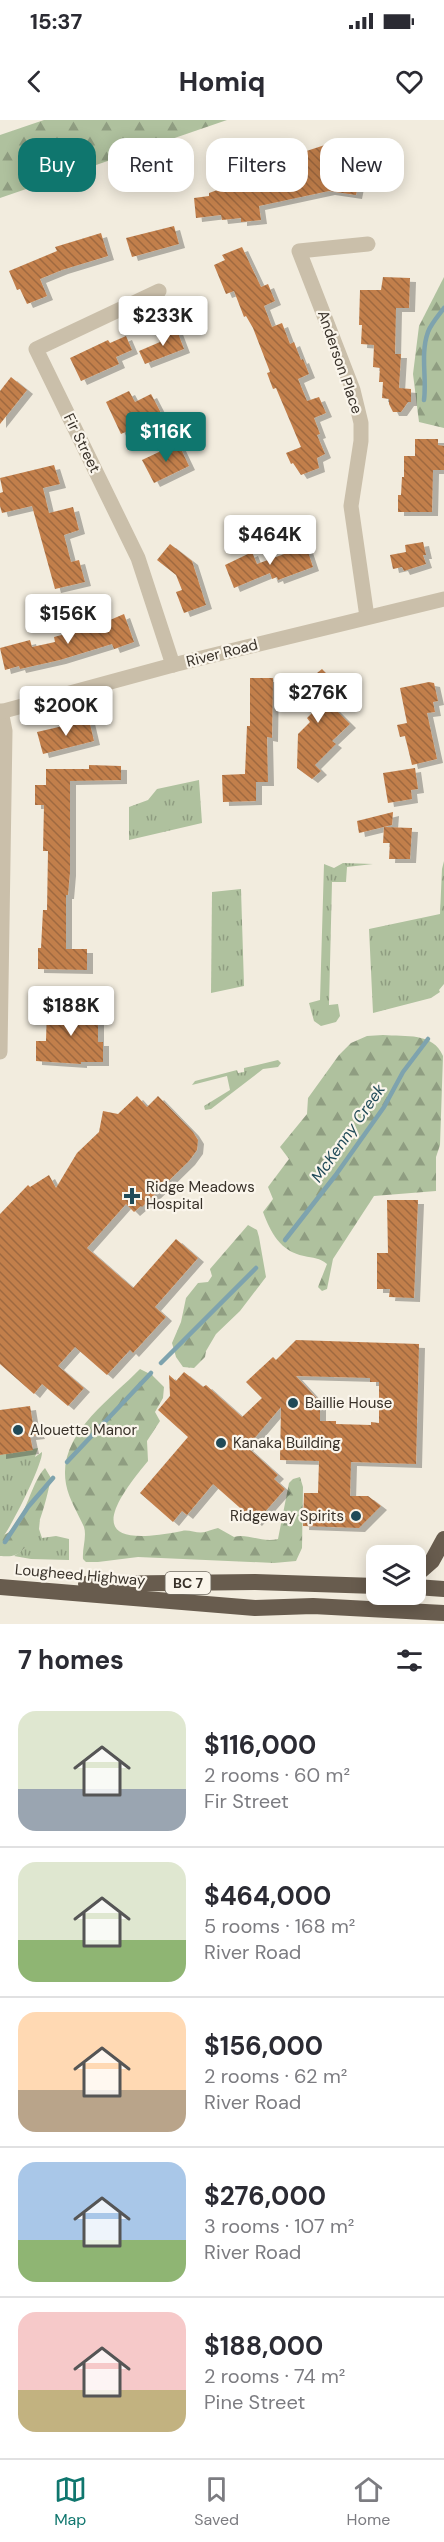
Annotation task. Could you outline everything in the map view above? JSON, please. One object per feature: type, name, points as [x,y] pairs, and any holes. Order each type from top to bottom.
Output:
[{"type":"highway","points":[[426,1566],[432,1561],[444,1539]]},
{"type":"highway","name":"Lougheed Highway","points":[[0,1586],[255,1582],[366,1586]]},
{"type":"highway","name":"Lougheed Highway","points":[[0,1586],[255,1608],[313,1606],[444,1613]]},
{"type":"highway","points":[[426,1588],[444,1589]]},
{"type":"street","name":"Anderson Place","points":[[367,617],[351,506],[361,441],[361,423],[353,390],[299,251],[368,244]]},
{"type":"street","name":"Fir Street","points":[[159,291],[36,349],[138,558],[173,665]]},
{"type":"street","name":"River Road","points":[[0,712],[173,665],[444,599]]},
{"type":"street","points":[[0,712],[5,731],[0,1052]]},
{"type":"green space","points":[[44,120],[227,120],[175,138],[108,138],[108,161],[96,165],[96,138],[18,138],[18,192],[0,198],[0,135]]},
{"type":"green space","points":[[444,277],[444,428],[419,422],[413,374],[419,326]]},
{"type":"green space","points":[[199,780],[202,823],[129,840],[129,807],[148,800],[157,789]]},
{"type":"green space","points":[[444,861],[444,984],[440,992],[431,998],[373,1013],[369,929],[440,914]]},
{"type":"green space","points":[[343,863],[373,864],[347,867],[346,882],[332,882],[329,1005],[338,1004],[340,1016],[336,1022],[321,1026],[314,1021],[309,1003],[320,1000],[324,864],[334,868]]},
{"type":"green space","points":[[241,889],[244,986],[211,993],[212,892]]},
{"type":"green space","points":[[383,1035],[426,1039],[438,1048],[443,1056],[436,1191],[374,1196],[333,1259],[327,1289],[322,1291],[318,1287],[327,1264],[319,1259],[296,1254],[289,1250],[277,1240],[269,1227],[263,1212],[273,1199],[268,1187],[289,1159],[280,1147],[307,1114],[308,1098],[339,1055],[351,1043],[367,1036]]},
{"type":"green space","points":[[278,1060],[281,1063],[278,1067],[263,1069],[211,1109],[205,1110],[204,1106],[230,1090],[227,1076],[192,1085],[195,1081],[237,1070],[238,1073],[244,1072],[244,1068]]},
{"type":"green space","points":[[248,1225],[257,1230],[266,1277],[240,1311],[216,1334],[205,1357],[194,1368],[183,1367],[176,1357],[172,1343],[181,1322],[186,1298],[198,1283],[208,1282],[212,1276],[210,1269]]},
{"type":"green space","points":[[140,1369],[152,1375],[164,1387],[163,1398],[155,1412],[160,1421],[147,1441],[148,1461],[121,1498],[115,1513],[114,1524],[120,1532],[133,1536],[185,1531],[202,1532],[218,1528],[234,1537],[278,1539],[289,1483],[300,1477],[303,1487],[302,1548],[296,1561],[274,1563],[138,1557],[86,1562],[83,1559],[84,1527],[71,1501],[66,1484],[65,1466],[69,1450],[88,1420]]},
{"type":"green space","points":[[38,1448],[35,1457],[42,1452],[41,1459],[32,1483],[0,1541],[0,1455]]},
{"type":"green space","points":[[45,1468],[51,1478],[35,1533],[29,1543],[13,1556],[0,1556],[0,1536],[8,1533],[21,1517],[39,1475]]},
{"type":"green space","points":[[40,1519],[39,1529],[42,1538],[56,1536],[69,1539],[69,1560],[14,1556],[24,1549]]},
{"type":"building","points":[[320,147],[320,192],[324,192],[259,206],[261,220],[241,222],[241,218],[222,220],[221,215],[196,218],[194,198],[209,196],[212,192],[308,192],[308,150]]},
{"type":"building","points":[[336,192],[357,192],[356,195]]},
{"type":"building","points":[[174,226],[179,244],[132,257],[126,238]]},
{"type":"building","points":[[101,233],[108,256],[40,279],[47,296],[27,304],[20,289],[17,290],[9,271],[57,251],[55,247]]},
{"type":"building","points":[[242,247],[261,287],[268,284],[275,301],[264,306],[272,327],[282,323],[290,344],[294,342],[301,360],[303,359],[309,374],[298,379],[307,401],[319,397],[326,413],[314,418],[320,434],[317,435],[325,454],[317,458],[319,468],[301,475],[293,463],[291,464],[286,453],[301,447],[276,388],[273,389],[267,373],[270,372],[253,328],[246,316],[244,317],[234,291],[226,294],[214,265],[225,260],[222,255]]},
{"type":"building","points":[[383,277],[410,278],[409,308],[396,308],[395,354],[401,354],[399,388],[411,389],[411,402],[408,402],[401,412],[393,412],[389,399],[382,398],[383,382],[379,382],[380,368],[373,367],[374,345],[361,344],[360,290],[381,290]]},
{"type":"building","points":[[176,328],[184,349],[145,364],[139,351],[160,342],[157,335]]},
{"type":"building","points":[[126,336],[132,350],[116,357],[119,364],[81,381],[70,358],[108,340],[110,343]]},
{"type":"building","points":[[11,377],[27,390],[0,424],[0,391]]},
{"type":"building","points":[[129,391],[135,402],[151,394],[162,415],[121,434],[106,402]]},
{"type":"building","points":[[415,439],[438,439],[438,445],[444,446],[444,470],[433,470],[432,512],[398,512],[398,495],[401,495],[402,477],[404,477],[404,456],[415,456]]},
{"type":"building","points":[[178,443],[189,466],[154,483],[142,460]]},
{"type":"building","points":[[54,465],[60,484],[43,488],[49,513],[73,507],[79,530],[64,535],[71,562],[79,560],[85,582],[55,589],[32,506],[2,513],[0,506],[0,493],[3,492],[0,478]]},
{"type":"building","points":[[296,542],[299,549],[306,546],[313,567],[278,580],[277,577],[272,579],[270,573],[234,588],[225,565],[252,552],[257,564],[284,554],[282,547]]},
{"type":"building","points":[[423,542],[426,564],[404,571],[402,567],[393,569],[390,555],[406,552],[405,545]]},
{"type":"building","points":[[170,544],[192,561],[206,605],[184,613],[176,592],[182,590],[176,575],[157,560]]},
{"type":"building","points":[[124,614],[134,642],[114,649],[112,644],[60,660],[5,670],[0,648],[30,640],[32,647],[55,642],[54,637],[96,626]]},
{"type":"building","points":[[322,669],[335,682],[321,695],[350,724],[332,741],[336,744],[315,765],[321,771],[312,779],[297,768],[298,734],[310,722],[307,718],[312,713],[297,698],[302,694],[297,689]]},
{"type":"building","points":[[250,678],[273,678],[272,738],[267,737],[268,782],[256,782],[256,801],[223,802],[222,775],[245,774],[247,726],[250,726]]},
{"type":"building","points":[[434,683],[438,701],[433,702],[435,712],[427,713],[437,759],[412,765],[405,736],[400,737],[397,725],[407,723],[400,688]]},
{"type":"building","points":[[89,720],[94,741],[43,754],[37,732]]},
{"type":"building","points":[[89,765],[121,766],[121,780],[70,781],[70,872],[68,895],[66,895],[66,949],[87,949],[87,970],[38,969],[43,910],[47,910],[48,851],[43,851],[44,805],[35,805],[35,785],[46,785],[46,769],[89,769]]},
{"type":"building","points":[[415,768],[418,789],[411,790],[412,799],[388,803],[383,773]]},
{"type":"building","points":[[393,812],[392,825],[359,833],[357,821]]},
{"type":"building","points":[[384,827],[412,828],[410,859],[389,859],[390,843],[383,843]]},
{"type":"building","points":[[47,1007],[90,1008],[90,1013],[98,1013],[98,1042],[103,1042],[103,1062],[81,1062],[81,1064],[36,1061],[36,1041],[46,1041]]},
{"type":"building","points":[[137,1096],[147,1107],[158,1096],[193,1132],[198,1140],[197,1150],[189,1161],[142,1207],[134,1212],[126,1204],[87,1248],[133,1288],[176,1239],[198,1258],[155,1307],[166,1317],[133,1353],[130,1350],[107,1375],[75,1347],[58,1366],[84,1388],[68,1406],[42,1384],[34,1394],[0,1364],[0,1214],[28,1185],[30,1187],[49,1175],[56,1188],[77,1153],[99,1132],[103,1111],[118,1114]]},
{"type":"building","points":[[387,1200],[418,1200],[414,1298],[389,1297],[390,1289],[377,1289],[377,1253],[388,1253]]},
{"type":"building","points":[[296,1340],[419,1344],[416,1464],[351,1462],[350,1496],[368,1496],[381,1506],[359,1528],[303,1526],[304,1493],[318,1493],[319,1461],[280,1460],[281,1407],[247,1447],[278,1475],[274,1479],[285,1489],[256,1522],[213,1484],[187,1515],[182,1511],[173,1522],[140,1493],[188,1437],[158,1410],[170,1396],[169,1375],[176,1381],[184,1372],[203,1387],[206,1385],[242,1417],[262,1398],[246,1382],[273,1357],[276,1360]],"holes":[[[296,1376],[370,1378],[370,1382],[379,1382],[379,1423],[371,1422],[371,1425],[320,1421],[320,1402]]]},
{"type":"building","name":"Alouette Manor","points":[[30,1406],[33,1424],[39,1435],[30,1436],[33,1450],[0,1455],[0,1410]]},
{"type":"waterway","points":[[424,400],[426,340],[431,326],[444,308]]},
{"type":"waterway","name":"McKenny Creek","points":[[285,1240],[335,1176],[384,1107],[403,1072],[428,1039]]},
{"type":"waterway","name":"McKenny Creek","points":[[161,1363],[256,1268]]},
{"type":"waterway","name":"McKenny Creek","points":[[67,1462],[151,1373]]},
{"type":"waterway","name":"McKenny Creek","points":[[5,1542],[28,1507],[53,1478]]},
{"type":"place","name":"Ridge Meadows Hospital","points":[[132,1196]]},
{"type":"place","name":"Baillie House","points":[[293,1403]]},
{"type":"place","name":"Alouette Manor","points":[[18,1430]]},
{"type":"place","name":"Kanaka Building","points":[[221,1443]]},
{"type":"place","name":"Ridgeway Spirits","points":[[356,1516]]}]
